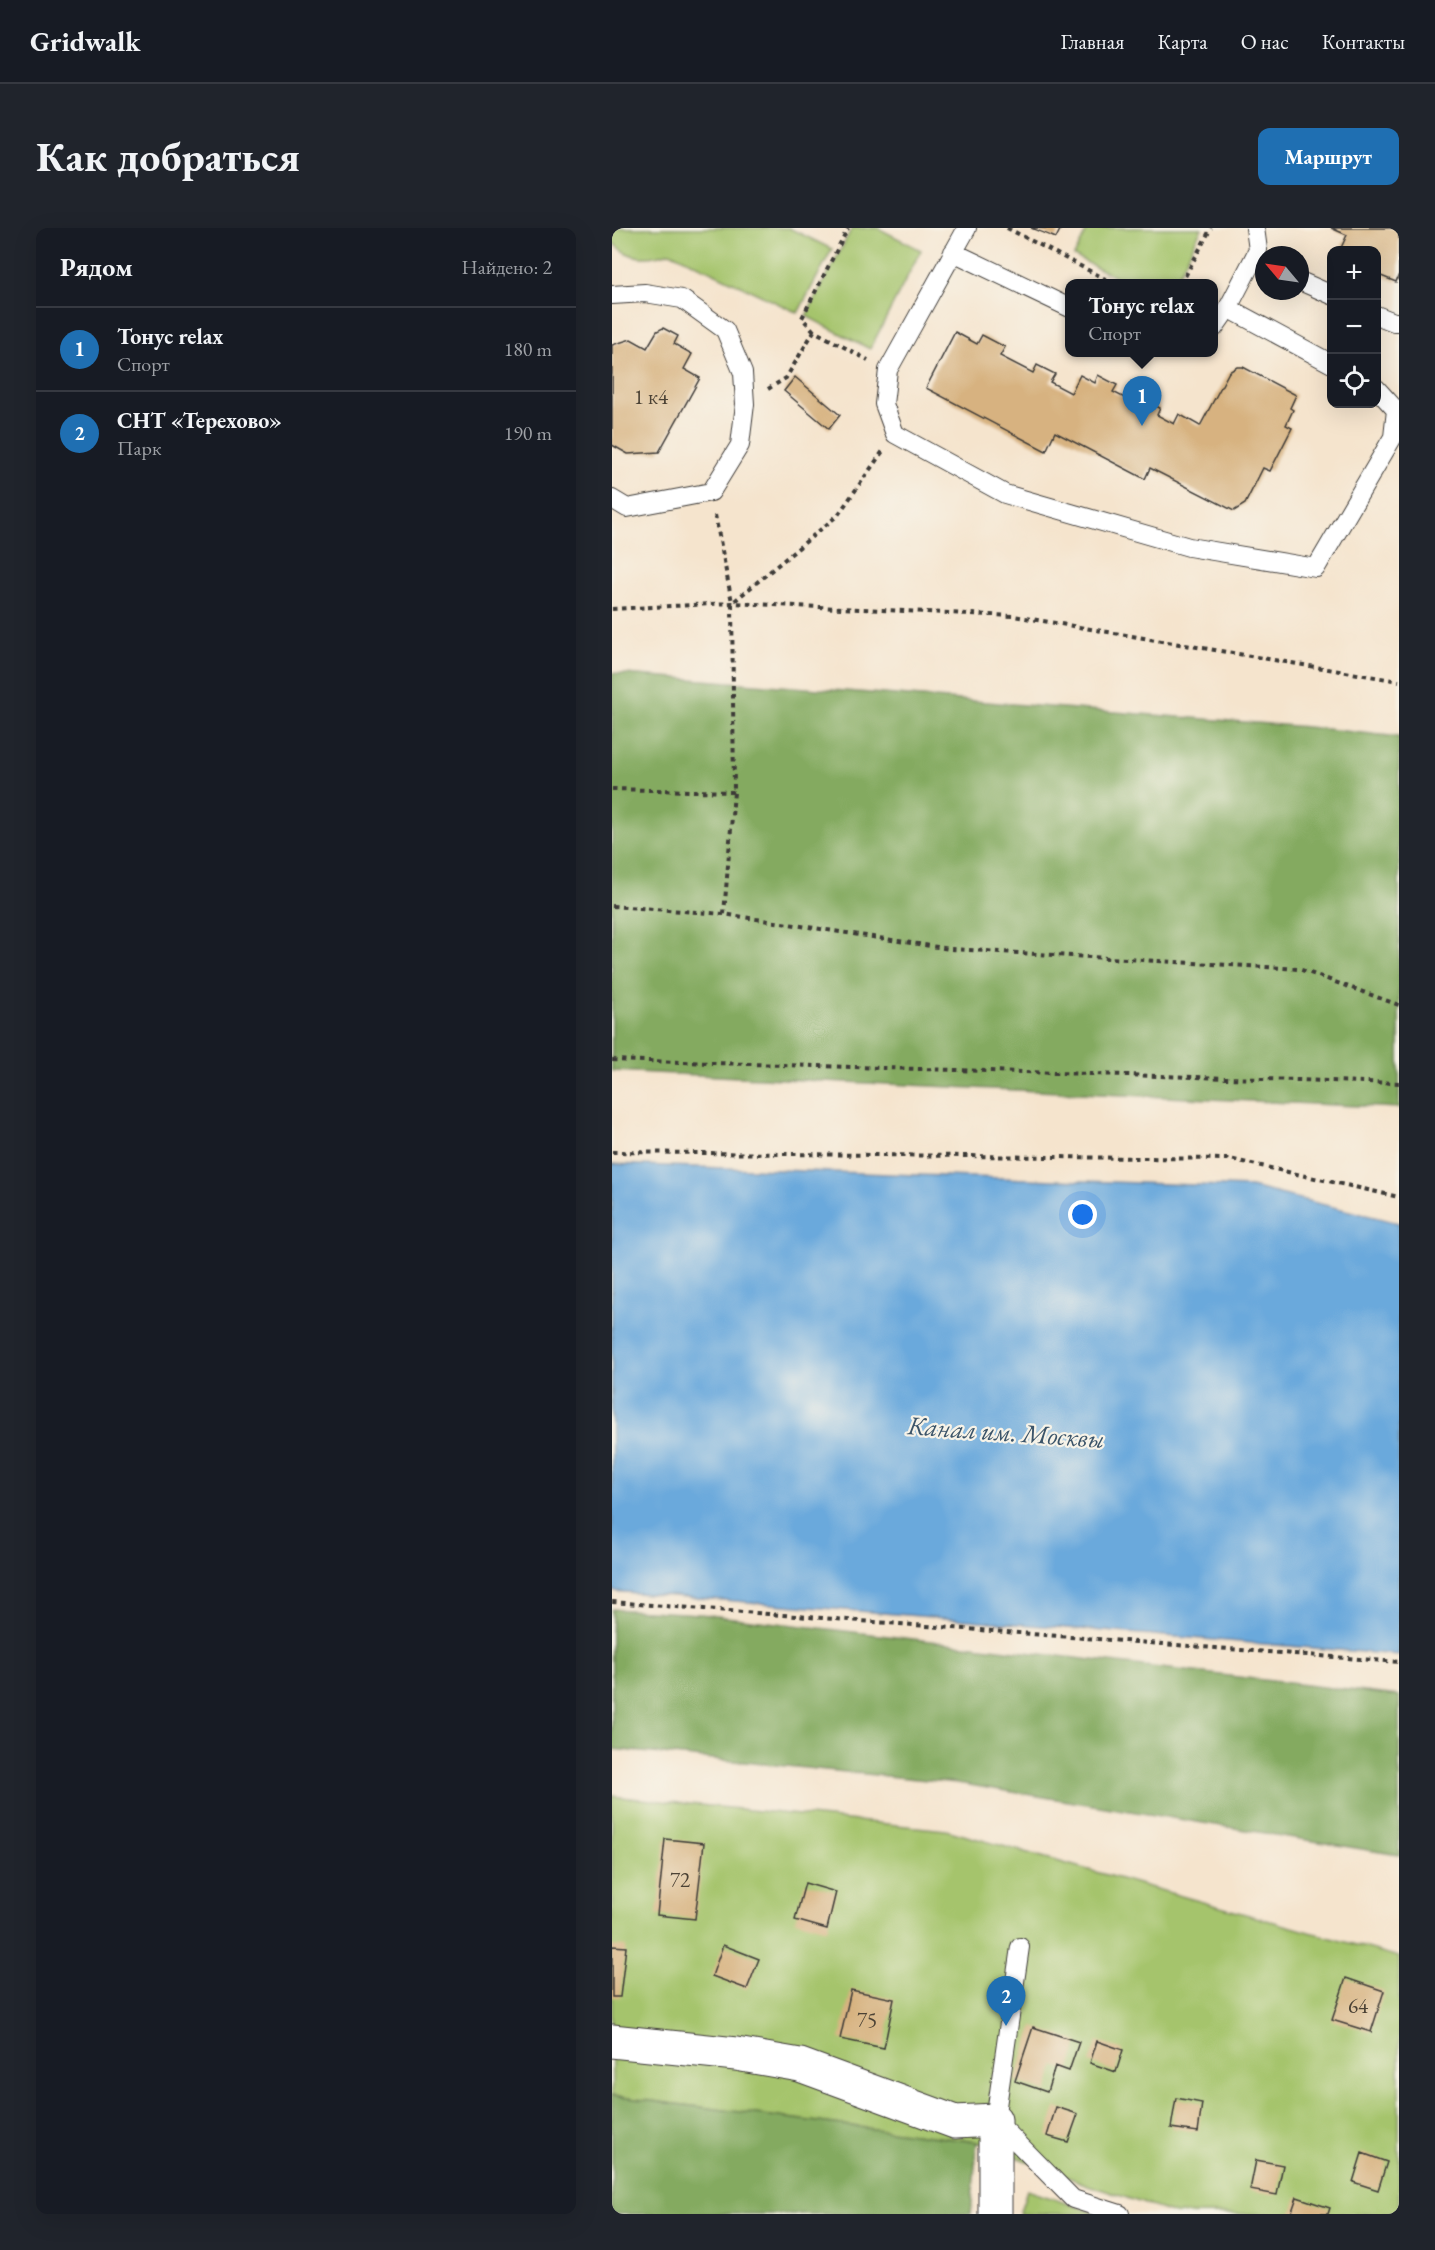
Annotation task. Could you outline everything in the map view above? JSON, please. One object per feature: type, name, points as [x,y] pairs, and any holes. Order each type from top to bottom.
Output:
[{"type":"street","points":[[612,2041],[736,2054],[800,2065],[955,2122],[995,2120],[995,2214]]},
{"type":"lane","points":[[967,228],[888,370],[884,404],[896,434],[1005,494],[1189,547],[1316,568],[1393,437],[1396,410],[1381,393]]},
{"type":"lane","points":[[1255,228],[1260,246]]},
{"type":"lane","points":[[953,252],[1065,306]]},
{"type":"lane","points":[[1218,322],[1255,262]]},
{"type":"lane","points":[[1309,285],[1327,293]]},
{"type":"lane","points":[[612,296],[645,293],[682,299],[725,330],[743,374],[745,404],[740,445],[711,492],[627,508],[612,500]]},
{"type":"lane","points":[[1228,308],[1327,361]]},
{"type":"lane","points":[[1381,317],[1399,322]]},
{"type":"lane","points":[[1020,1947],[995,2120],[1073,2199],[1120,2214]]},
{"type":"path","points":[[848,228],[802,318],[814,332],[860,356]]},
{"type":"path","points":[[1006,228],[1105,279]]},
{"type":"path","points":[[1185,279],[1211,228]]},
{"type":"path","points":[[786,378],[814,332]]},
{"type":"path","points":[[732,603],[838,514],[896,434]]},
{"type":"path","points":[[711,492],[732,603],[734,792],[724,914]]},
{"type":"path","points":[[612,609],[732,603],[1013,616],[1399,681]]},
{"type":"path","points":[[612,789],[734,792]]},
{"type":"path","points":[[612,906],[724,914],[950,948],[1299,969],[1399,1005]]},
{"type":"path","points":[[612,1060],[1399,1083]]},
{"type":"path","points":[[612,1152],[1230,1159],[1399,1197]]},
{"type":"path","points":[[612,1602],[1399,1662]]},
{"type":"green space","points":[[612,228],[789,228],[832,249],[798,313],[670,252],[639,257],[625,252],[612,242]]},
{"type":"green space","points":[[852,228],[878,228],[921,250],[870,349],[806,316]]},
{"type":"green space","points":[[1088,228],[1202,228],[1176,279],[1119,279],[1074,256]]},
{"type":"green space","points":[[612,673],[1308,727],[1399,737],[1399,1108],[612,1071]]},
{"type":"green space","points":[[612,1609],[701,1614],[1399,1696],[1399,1855],[957,1783],[612,1749]]},
{"type":"green space","points":[[612,1796],[946,1830],[1399,1957],[1399,2214],[1175,2214],[1088,2185],[977,2142],[612,2096]]},
{"type":"green space","points":[[612,2096],[977,2142],[971,2214],[612,2214]]},
{"type":"green space","points":[[1027,2190],[1099,2214],[1019,2214]]},
{"type":"water","name":"Канал им. Москвы","points":[[612,1164],[1251,1187],[1399,1223],[1399,1655],[612,1591]]},
{"type":"building","points":[[1031,228],[1061,228],[1056,238]]},
{"type":"building","points":[[1331,228],[1399,228],[1399,274],[1396,282],[1381,276],[1381,246],[1342,246],[1347,235]]},
{"type":"building","points":[[663,328],[678,336],[674,344],[692,354],[684,369],[700,378],[659,452],[628,454],[612,445],[612,345],[631,339],[647,348],[657,331]]},
{"type":"building","points":[[955,332],[977,344],[982,335],[1005,347],[1000,356],[1033,373],[1037,365],[1055,374],[1050,382],[1071,393],[1080,375],[1095,383],[1098,375],[1117,385],[1113,392],[1138,405],[1142,398],[1160,408],[1157,415],[1174,424],[1179,414],[1200,426],[1229,372],[1237,367],[1243,367],[1296,395],[1290,408],[1293,410],[1286,425],[1292,428],[1270,471],[1263,468],[1245,504],[1234,511],[1150,468],[1145,479],[1055,432],[1046,451],[926,388]]},
{"type":"building","points":[[795,377],[840,415],[829,429],[784,391]]},
{"type":"building","points":[[665,1839],[704,1843],[695,1919],[657,1915]]},
{"type":"building","points":[[805,1883],[836,1892],[827,1929],[795,1920]]},
{"type":"building","points":[[723,1945],[759,1959],[747,1989],[712,1976]]},
{"type":"building","points":[[612,1946],[626,1947],[620,1997],[612,1997]]},
{"type":"building","points":[[1346,1978],[1384,1991],[1371,2032],[1332,2020]]},
{"type":"building","points":[[851,1990],[894,1999],[884,2048],[840,2039]]},
{"type":"building","points":[[1033,2027],[1079,2042],[1069,2071],[1055,2066],[1047,2092],[1015,2081]]},
{"type":"building","points":[[1097,2041],[1123,2050],[1116,2072],[1090,2063]]},
{"type":"building","points":[[1176,2098],[1202,2103],[1198,2132],[1171,2128]]},
{"type":"building","points":[[1056,2107],[1078,2114],[1068,2142],[1047,2136]]},
{"type":"building","points":[[1362,2153],[1387,2162],[1378,2190],[1353,2182]]},
{"type":"building","points":[[1256,2160],[1283,2165],[1277,2195],[1250,2190]]},
{"type":"building","points":[[1297,2197],[1330,2208],[1328,2214],[1291,2214]]},
{"type":"place","name":"Тонус relax","points":[[1142,426]]},
{"type":"place","name":"СНТ «Терехово»","points":[[1006,2026]]}]
